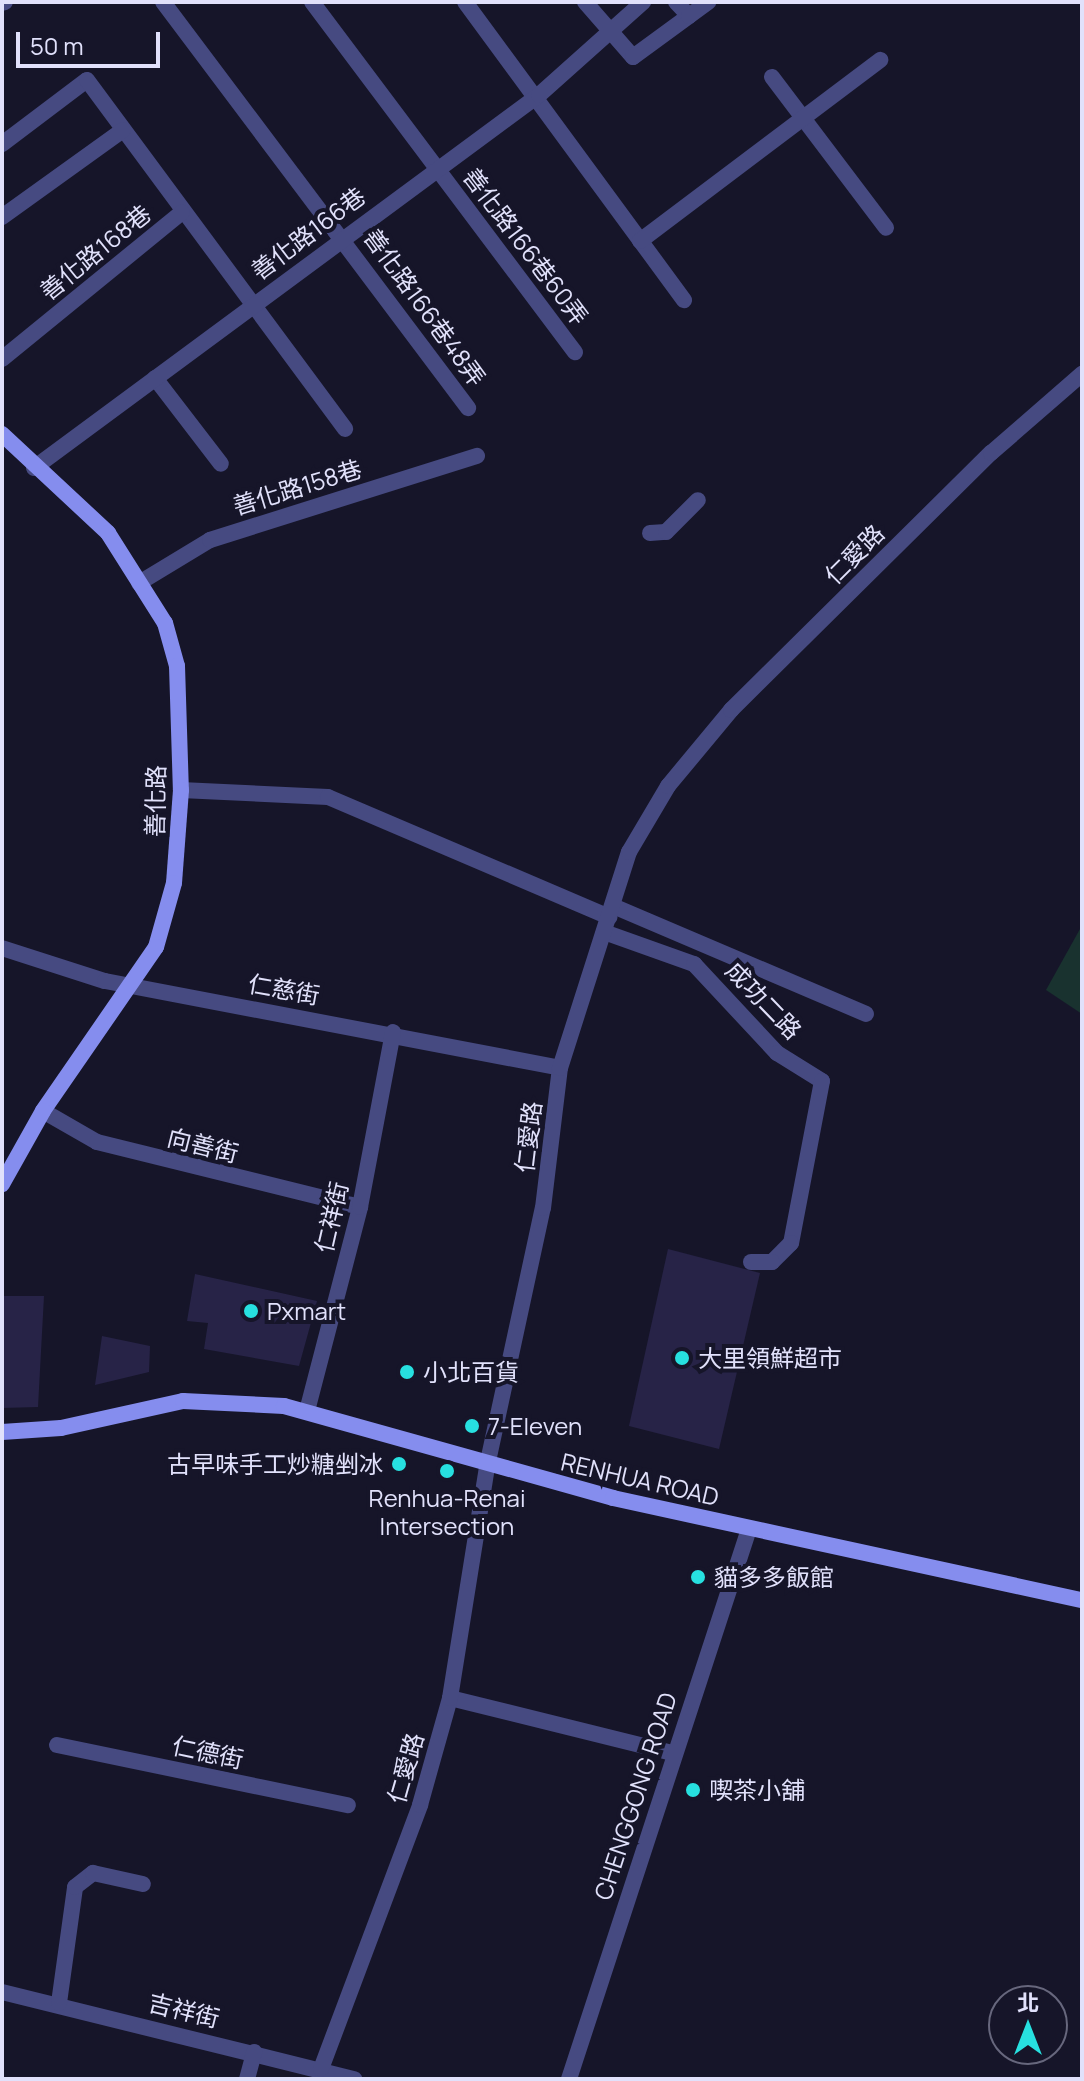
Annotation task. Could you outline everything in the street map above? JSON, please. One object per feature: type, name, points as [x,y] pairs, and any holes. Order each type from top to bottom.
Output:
[{"type":"main road","name":"善化路","points":[[2,434],[34,468],[108,533],[174,646],[181,790],[167,910],[156,947],[131,986],[117,997],[43,1111],[2,1184]]},
{"type":"main road","name":"RENHUA ROAD","points":[[2,1432],[61,1428],[210,1399],[307,1411],[487,1466],[749,1529],[1082,1600]]},
{"type":"street","name":"善化路166巷48弄","points":[[163,2],[343,235],[468,408]]},
{"type":"street","name":"善化路166巷60弄","points":[[312,2],[575,352]]},
{"type":"street","points":[[465,2],[539,95],[684,300]]},
{"type":"street","points":[[585,2],[608,33],[633,57],[708,2]]},
{"type":"street","name":"善化路166巷","points":[[34,468],[343,235],[539,95],[643,2]]},
{"type":"street","points":[[676,2],[689,16]]},
{"type":"street","points":[[640,241],[880,60]]},
{"type":"street","points":[[772,77],[886,228]]},
{"type":"street","points":[[2,144],[87,80],[345,429]]},
{"type":"street","points":[[2,217],[123,130]]},
{"type":"street","name":"善化路168巷","points":[[2,359],[182,212]]},
{"type":"street","name":"仁愛路","points":[[321,2069],[420,1805],[450,1698],[487,1466],[543,1208],[560,1068],[629,852],[668,786],[731,710],[991,453],[1082,374]]},
{"type":"street","points":[[155,378],[221,464]]},
{"type":"street","name":"善化路158巷","points":[[139,583],[210,540],[477,456]]},
{"type":"street","points":[[650,533],[666,532],[698,500]]},
{"type":"street","name":"成功二路","points":[[181,790],[328,797],[609,918],[866,1014]]},
{"type":"street","name":"成功二路","points":[[609,918],[694,964],[777,1053],[822,1081],[791,1243],[772,1262],[751,1262]]},
{"type":"street","name":"仁慈街","points":[[2,948],[131,986],[393,1032],[560,1068]]},
{"type":"street","name":"仁祥街","points":[[307,1411],[360,1207],[393,1032]]},
{"type":"street","name":"向善街","points":[[43,1111],[97,1142],[360,1207]]},
{"type":"street","name":"CHENGGONG ROAD","points":[[569,2079],[673,1753],[749,1529]]},
{"type":"street","points":[[450,1698],[673,1753]]},
{"type":"street","name":"仁德街","points":[[57,1745],[348,1805]]},
{"type":"street","points":[[59,2003],[75,1887],[93,1873],[143,1884]]},
{"type":"street","name":"吉祥街","points":[[2,1992],[59,2003],[354,2079]]},
{"type":"street","points":[[247,2079],[254,2052]]},
{"type":"green space","points":[[1082,930],[1082,1014],[1046,990]]},
{"type":"building","points":[[668,1249],[760,1273],[719,1449],[629,1426]]},
{"type":"building","name":"Pxmart","points":[[195,1274],[317,1301],[299,1366],[204,1349],[208,1323],[187,1321]]},
{"type":"building","points":[[2,1296],[44,1296],[38,1407],[2,1408]]},
{"type":"building","points":[[102,1336],[150,1346],[149,1372],[95,1385]]},
{"type":"place","name":"Pxmart","points":[[251,1311]]},
{"type":"place","name":"大里領鮮超市","points":[[682,1358]]},
{"type":"place","name":"小北百貨","points":[[407,1372]]},
{"type":"place","name":"7-Eleven","points":[[472,1426]]},
{"type":"place","name":"古早味手工炒糖剉冰","points":[[399,1464]]},
{"type":"place","name":"Renhua-Renai Intersection","points":[[447,1471]]},
{"type":"place","name":"貓多多飯館","points":[[698,1577]]},
{"type":"place","name":"喫茶小舖","points":[[693,1790]]}]
